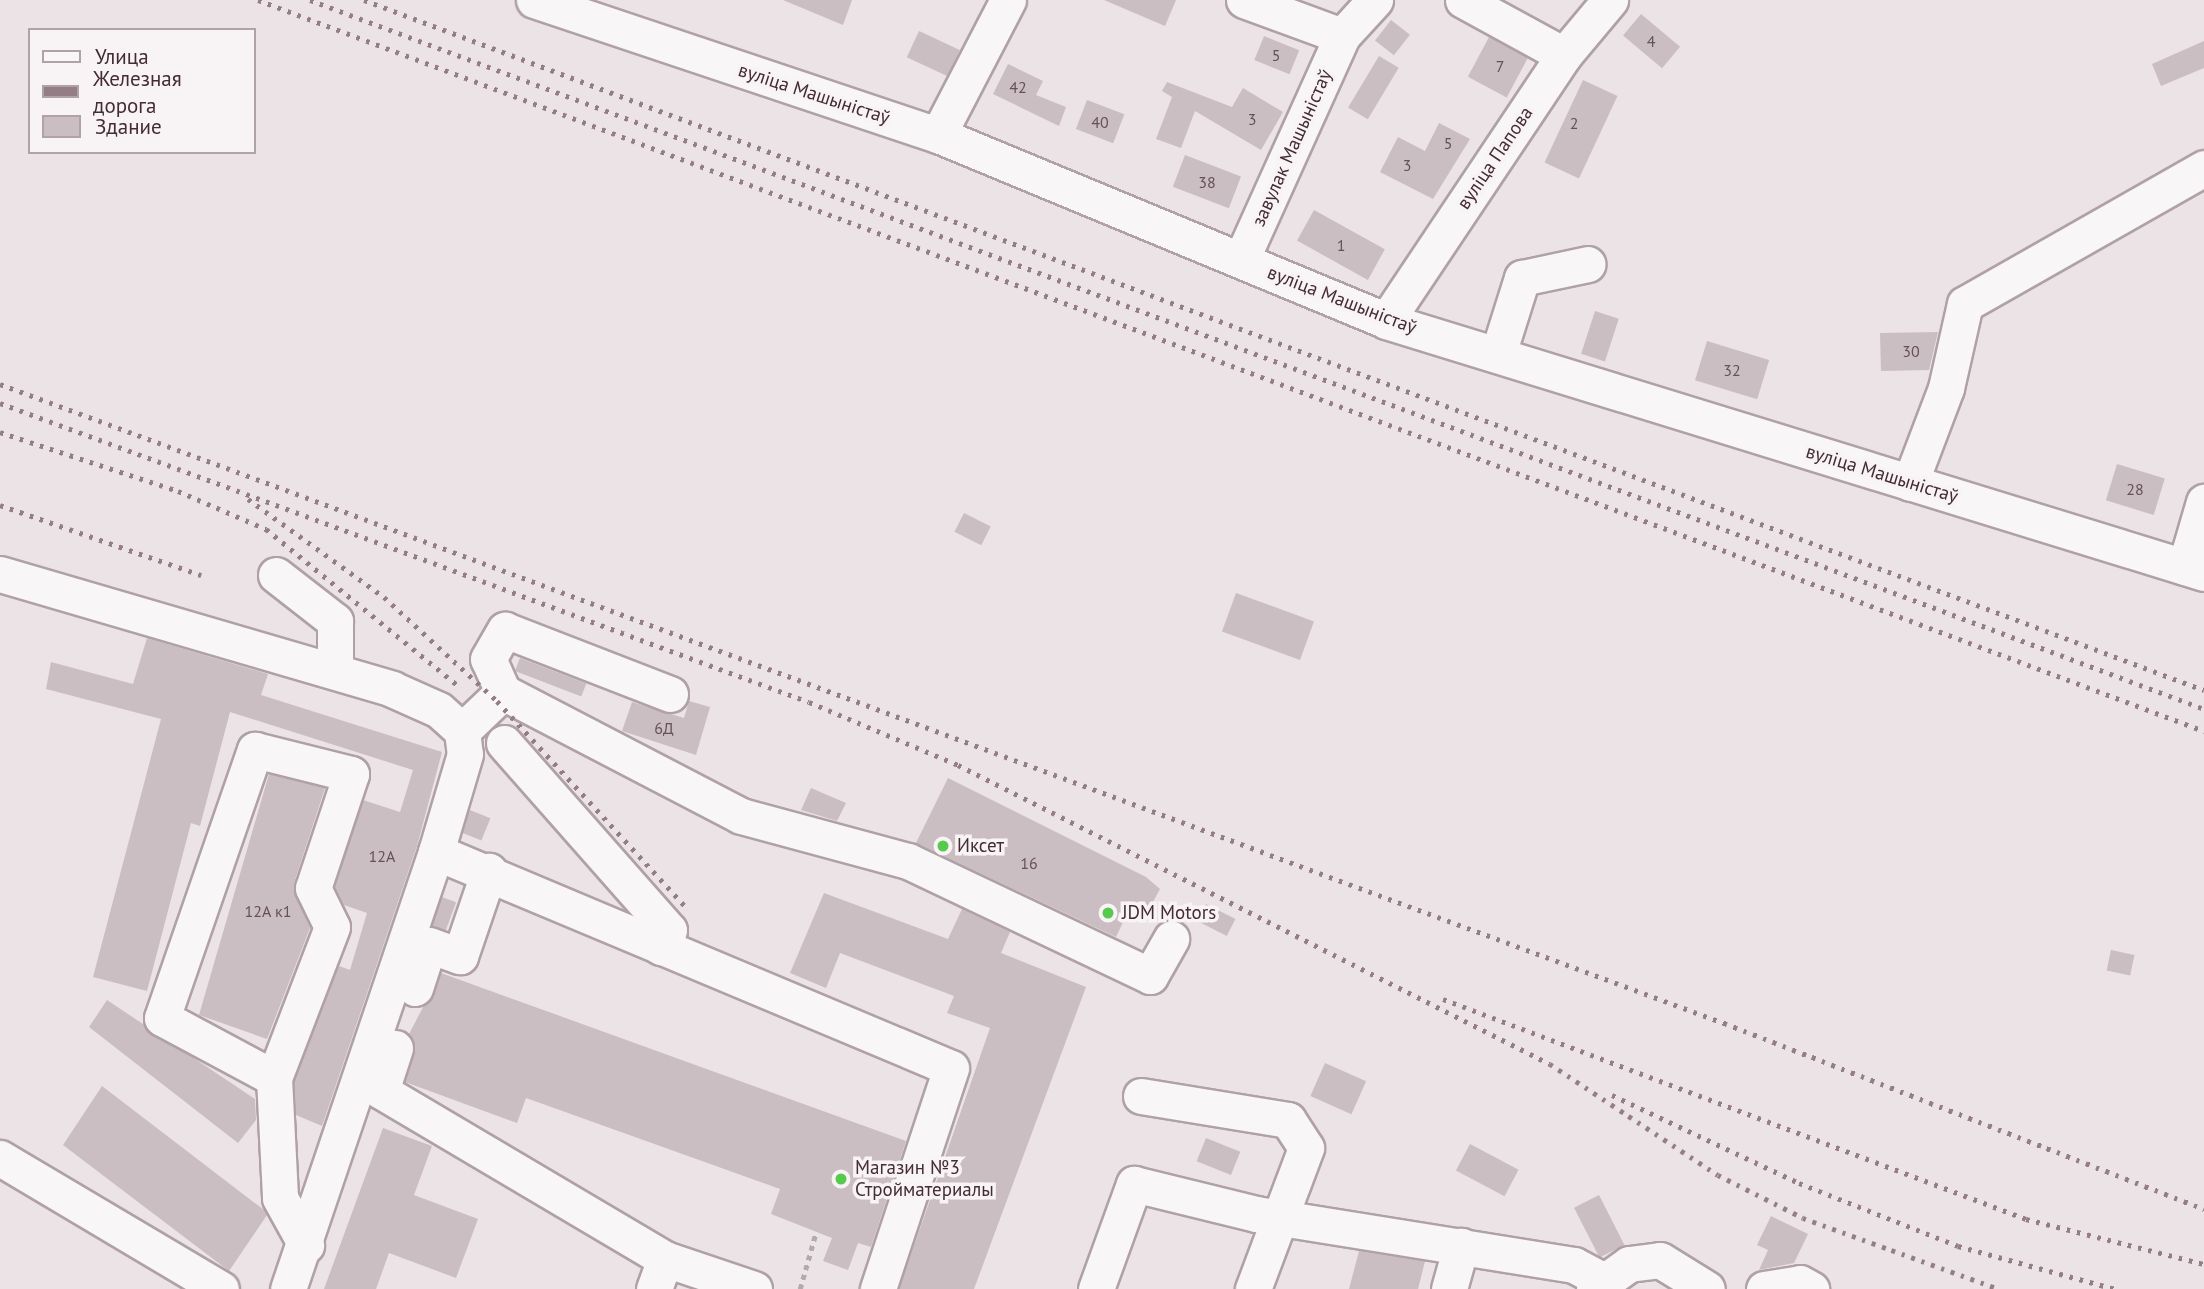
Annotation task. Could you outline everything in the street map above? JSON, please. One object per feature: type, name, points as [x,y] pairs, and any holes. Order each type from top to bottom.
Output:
[{"type":"street","name":"вуліца Машыністаў","points":[[534,0],[938,135],[1386,321],[2195,570]]},
{"type":"street","points":[[938,135],[1008,0]]},
{"type":"street","points":[[1244,0],[1342,36]]},
{"type":"street","name":"завулак Машыністаў","points":[[1241,260],[1342,36],[1376,0]]},
{"type":"street","points":[[1463,0],[1564,55]]},
{"type":"street","name":"вуліца Папова","points":[[1386,321],[1564,55],[1610,0]]},
{"type":"street","points":[[1910,483],[1946,388],[1965,304],[2204,169]]},
{"type":"street","points":[[1498,354],[1522,278],[1588,264]]},
{"type":"street","points":[[2195,570],[2204,502]]},
{"type":"street","points":[[0,574],[335,671],[439,710],[462,731],[465,754],[436,852],[306,1244],[288,1289]]},
{"type":"street","points":[[276,575],[335,621],[335,671]]},
{"type":"street","points":[[670,694],[505,630],[488,659],[503,692],[741,816],[908,861],[1150,976],[1171,939]]},
{"type":"street","points":[[462,731],[503,692]]},
{"type":"street","points":[[504,743],[668,930],[661,947]]},
{"type":"street","points":[[274,1078],[162,1018],[255,750],[351,774],[313,888],[332,927],[274,1078],[280,1198],[306,1244]]},
{"type":"street","points":[[436,852],[489,871],[661,947],[951,1068],[878,1289]]},
{"type":"street","points":[[489,871],[460,956],[429,945],[382,1091],[659,1274],[754,1289]]},
{"type":"street","points":[[1141,1096],[1288,1120],[1306,1147],[1282,1218],[1253,1289]]},
{"type":"street","points":[[0,1158],[222,1289]]},
{"type":"street","points":[[1096,1289],[1134,1184],[1282,1218],[1574,1265],[1598,1284],[1629,1264],[1660,1260],[1707,1289]]},
{"type":"street","points":[[1449,1289],[1461,1246]]},
{"type":"street","points":[[1765,1289],[1800,1283],[1811,1289]]},
{"type":"path","points":[[800,1289],[816,1231]]},
{"type":"building","points":[[783,0],[852,0],[843,25]]},
{"type":"building","points":[[1104,0],[1176,0],[1165,26]]},
{"type":"building","points":[[1641,14],[1680,47],[1662,68],[1623,35]]},
{"type":"building","points":[[1391,20],[1410,35],[1394,55],[1375,40]]},
{"type":"building","points":[[919,31],[960,50],[948,76],[907,57]]},
{"type":"building","points":[[1264,36],[1299,50],[1289,74],[1254,60]]},
{"type":"building","points":[[1489,37],[1528,58],[1507,97],[1468,77]]},
{"type":"building","points":[[2204,41],[2204,68],[2161,86],[2152,64]]},
{"type":"building","points":[[1379,56],[1399,68],[1368,119],[1348,107]]},
{"type":"building","points":[[1008,64],[1043,81],[1036,95],[1066,107],[1059,126],[993,94]]},
{"type":"building","points":[[1583,80],[1617,96],[1579,179],[1545,162]]},
{"type":"building","points":[[1167,82],[1232,107],[1243,88],[1283,112],[1261,150],[1195,111],[1181,148],[1156,139],[1172,97],[1162,91]]},
{"type":"building","points":[[1087,100],[1124,114],[1113,143],[1076,129]]},
{"type":"building","points":[[1439,123],[1470,139],[1433,199],[1380,172],[1398,137],[1425,151]]},
{"type":"building","points":[[1185,155],[1241,177],[1229,208],[1173,187]]},
{"type":"building","points":[[1314,210],[1385,249],[1368,280],[1297,241]]},
{"type":"building","points":[[1595,311],[1619,319],[1605,362],[1581,354]]},
{"type":"building","points":[[1938,332],[1929,370],[1881,371],[1880,333]]},
{"type":"building","points":[[1707,341],[1769,360],[1757,399],[1695,380]]},
{"type":"building","points":[[2117,464],[2165,479],[2154,515],[2106,500]]},
{"type":"building","points":[[964,513],[991,527],[981,545],[954,532]]},
{"type":"building","points":[[1236,593],[1314,621],[1300,660],[1222,632]]},
{"type":"building","points":[[147,638],[268,674],[261,695],[442,752],[417,846],[322,1126],[296,1115],[294,1081],[339,966],[350,970],[367,913],[344,905],[335,887],[363,800],[400,812],[413,770],[230,712],[200,826],[191,823],[147,991],[93,977],[161,719],[46,689],[51,662],[133,684]]},
{"type":"building","points":[[520,658],[586,683],[581,697],[515,671]]},
{"type":"building","points":[[689,701],[710,707],[696,755],[622,731],[632,702],[684,718]]},
{"type":"building","points":[[269,774],[325,788],[294,883],[310,928],[267,1039],[199,1015]]},
{"type":"building","points":[[948,778],[1146,877],[1160,889],[1148,911],[1132,903],[1116,937],[916,843]]},
{"type":"building","points":[[811,788],[846,803],[837,821],[801,810]]},
{"type":"building","points":[[470,810],[490,818],[481,840],[461,832]]},
{"type":"building","points":[[824,893],[948,939],[962,909],[1010,932],[1001,953],[1086,987],[974,1289],[899,1289],[990,1028],[947,1013],[954,996],[840,953],[826,988],[790,973]]},
{"type":"building","points":[[442,897],[456,902],[445,931],[431,926]]},
{"type":"building","points":[[1206,904],[1235,919],[1227,936],[1197,921]]},
{"type":"building","points":[[2111,950],[2134,955],[2130,976],[2107,971]]},
{"type":"building","points":[[441,973],[906,1141],[871,1247],[858,1243],[848,1270],[823,1261],[832,1238],[771,1214],[780,1189],[526,1098],[517,1123],[405,1082],[414,1054],[409,1034]]},
{"type":"building","points":[[107,1000],[255,1099],[256,1120],[238,1143],[89,1027]]},
{"type":"building","points":[[1325,1063],[1366,1081],[1351,1114],[1310,1096]]},
{"type":"building","points":[[102,1086],[264,1210],[267,1215],[229,1271],[63,1145]]},
{"type":"building","points":[[383,1128],[432,1146],[414,1195],[478,1219],[456,1278],[389,1253],[376,1289],[324,1289]]},
{"type":"building","points":[[1206,1138],[1240,1152],[1231,1175],[1197,1161]]},
{"type":"building","points":[[1470,1144],[1519,1170],[1504,1196],[1456,1170]]},
{"type":"building","points":[[1599,1195],[1624,1245],[1599,1258],[1574,1208]]},
{"type":"building","points":[[1771,1216],[1808,1234],[1794,1263],[1759,1270],[1768,1250],[1757,1245]]},
{"type":"building","points":[[1359,1251],[1425,1261],[1418,1289],[1349,1289]]},
{"type":"railway","points":[[258,0],[2204,731]]},
{"type":"railway","points":[[310,0],[2204,709]]},
{"type":"railway","points":[[364,0],[2204,690]]},
{"type":"railway","points":[[0,384],[1724,1023],[2204,1209]]},
{"type":"railway","points":[[0,403],[809,702],[958,765],[1550,1064],[1718,1175],[1803,1218],[1999,1289]]},
{"type":"railway","points":[[0,432],[178,491],[266,529],[457,685]]},
{"type":"railway","points":[[248,499],[384,597],[497,701],[687,908]]},
{"type":"railway","points":[[0,505],[201,575]]},
{"type":"railway","points":[[1443,999],[2026,1219],[2204,1264]]},
{"type":"railway","points":[[1612,1095],[1799,1183],[1958,1246],[2115,1289]]},
{"type":"place","name":"Иксет","points":[[943,846]]},
{"type":"place","name":"JDM Motors","points":[[1108,913]]},
{"type":"place","name":"Магазин №3 Стройматериалы","points":[[841,1179]]}]
